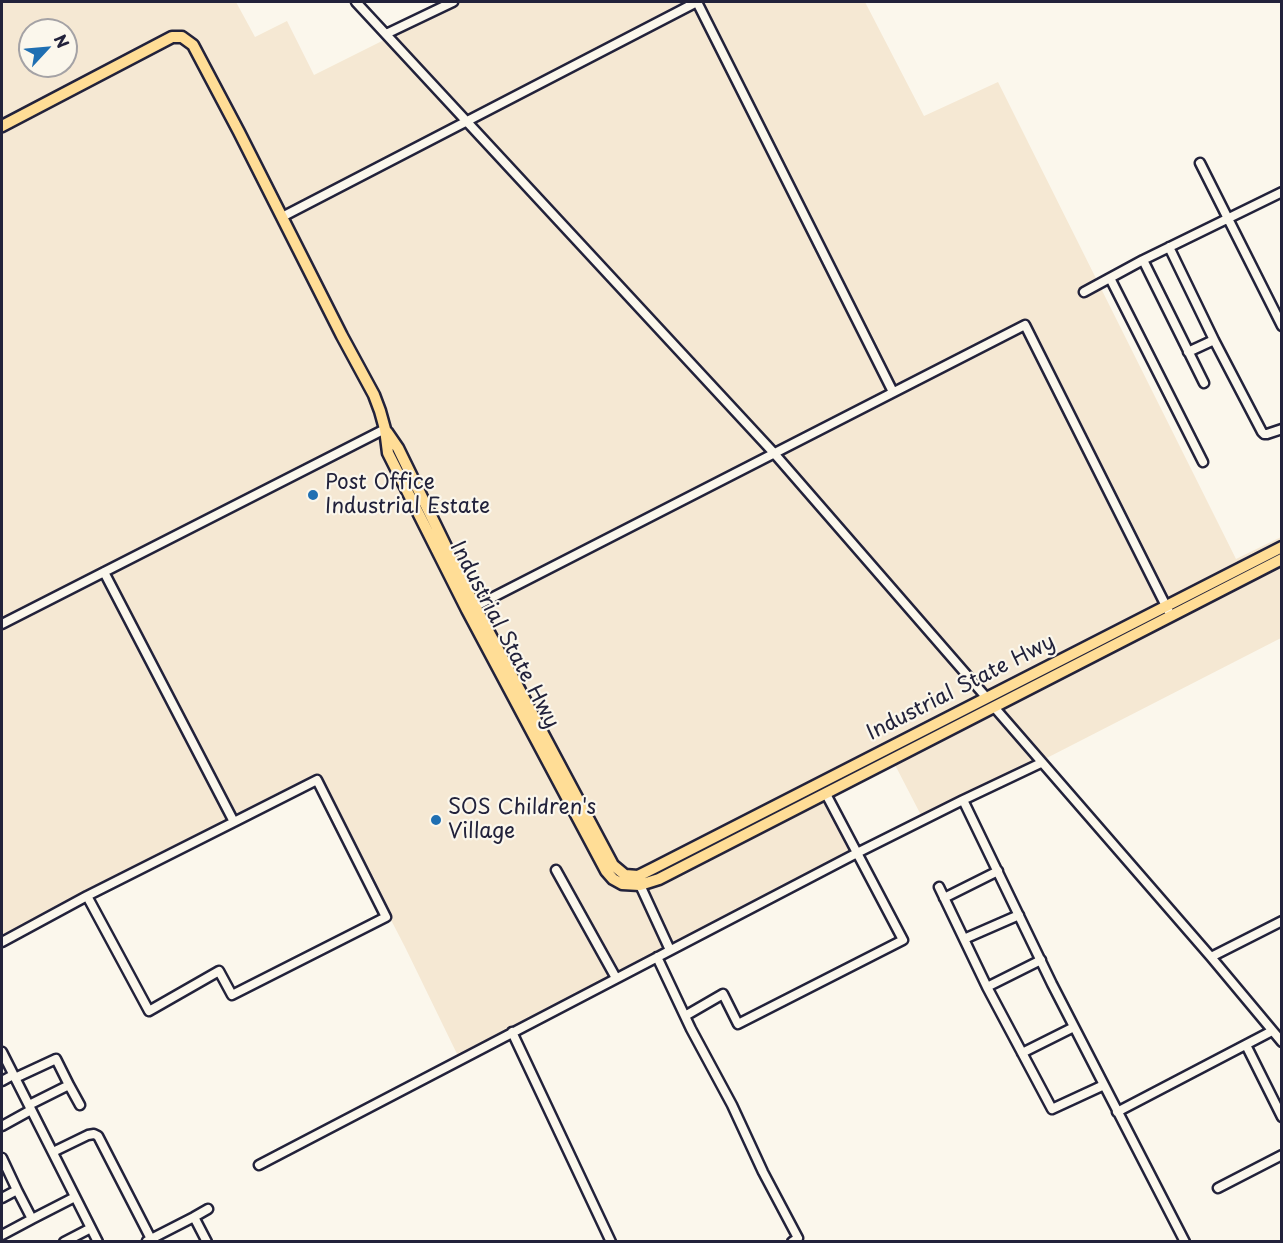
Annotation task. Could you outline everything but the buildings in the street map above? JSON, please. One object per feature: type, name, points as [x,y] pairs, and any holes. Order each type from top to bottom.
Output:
[{"type":"main road","name":"Industrial State Hwy","points":[[2,126],[172,37],[182,37],[193,45],[374,395],[385,429],[398,448],[471,608],[606,871],[622,884],[639,885],[659,879],[826,794],[1045,681],[1281,547]]},
{"type":"main road","name":"Industrial State Hwy","points":[[471,608],[613,866],[625,875],[638,876],[1039,670],[1281,559]]},
{"type":"main road","points":[[1039,670],[1045,681]]},
{"type":"main road","points":[[937,722],[943,733]]},
{"type":"street","points":[[356,2],[774,454],[986,697]]},
{"type":"street","points":[[386,34],[453,2]]},
{"type":"street","points":[[282,217],[697,2],[894,392]]},
{"type":"street","points":[[1200,163],[1281,326]]},
{"type":"street","points":[[1084,292],[1143,260],[1281,192]]},
{"type":"street","points":[[1169,247],[1262,432],[1267,434],[1281,429]]},
{"type":"street","points":[[1143,260],[1204,383]]},
{"type":"street","points":[[1110,278],[1203,462]]},
{"type":"street","points":[[471,608],[1025,325],[1168,611]]},
{"type":"street","points":[[1188,352],[1214,340]]},
{"type":"street","points":[[2,624],[385,429]]},
{"type":"street","points":[[104,572],[234,822]]},
{"type":"street","points":[[994,707],[1211,957],[1281,1042]]},
{"type":"street","points":[[259,1165],[857,853],[1041,762]]},
{"type":"street","points":[[2,942],[87,896],[317,780],[386,917],[232,995],[219,971],[149,1011],[87,896]]},
{"type":"street","points":[[685,1016],[723,994],[738,1024],[903,940],[826,794]]},
{"type":"street","points":[[963,800],[1074,1027],[1185,1242]]},
{"type":"street","points":[[556,870],[616,978]]},
{"type":"street","points":[[944,898],[998,872]]},
{"type":"street","points":[[639,885],[670,950]]},
{"type":"street","points":[[939,887],[987,987],[1052,1109],[1104,1085]]},
{"type":"street","points":[[963,939],[1019,915]]},
{"type":"street","points":[[1211,957],[1281,921]]},
{"type":"street","points":[[657,957],[798,1238],[792,1242]]},
{"type":"street","points":[[987,987],[1041,960]]},
{"type":"street","points":[[1022,1053],[1074,1027]]},
{"type":"street","points":[[1118,1112],[1272,1031]]},
{"type":"street","points":[[512,1032],[611,1242]]},
{"type":"street","points":[[1246,1045],[1281,1117]]},
{"type":"street","points":[[2,1052],[98,1242]]},
{"type":"street","points":[[2,1081],[56,1059],[80,1105]]},
{"type":"street","points":[[2,1126],[69,1084]]},
{"type":"street","points":[[53,1152],[88,1135],[98,1136],[151,1240],[208,1209]]},
{"type":"street","points":[[1218,1188],[1281,1155]]},
{"type":"street","points":[[2,1158],[32,1219]]},
{"type":"street","points":[[2,1198],[17,1190]]},
{"type":"street","points":[[2,1235],[75,1197]]},
{"type":"street","points":[[194,1217],[207,1242]]},
{"type":"street","points":[[64,1242],[91,1228]]},
{"type":"shaded area","points":[[2,2],[236,2],[255,37],[287,21],[314,75],[460,2],[865,2],[924,116],[998,82],[1236,559],[1281,537],[1281,638],[923,819],[893,761],[826,796],[854,856],[459,1058],[405,947],[320,783],[2,943]]},
{"type":"place","name":"Post Office Industrial Estate","points":[[313,495]]},
{"type":"place","name":"SOS Children's Village","points":[[436,820]]}]
